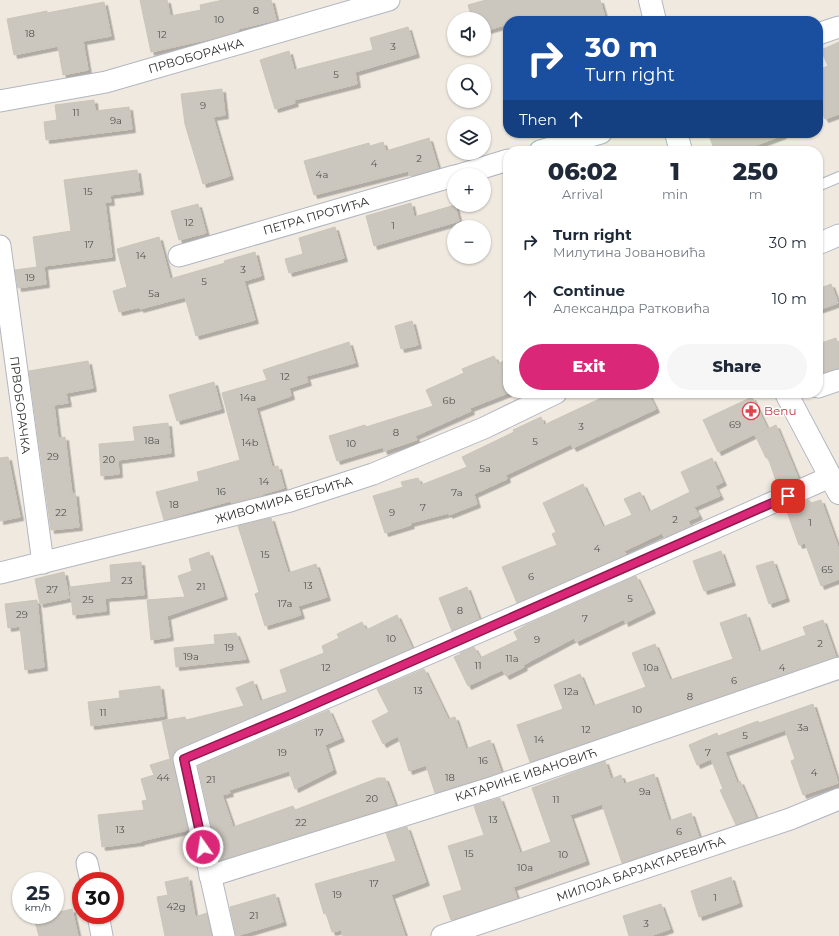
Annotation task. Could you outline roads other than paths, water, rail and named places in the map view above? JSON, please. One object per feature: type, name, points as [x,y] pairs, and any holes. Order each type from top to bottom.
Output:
[{"type":"street","name":"ПРВОБОРАЧКА","points":[[0,101],[106,82],[389,0]]},
{"type":"street","points":[[650,0],[654,16]]},
{"type":"street","points":[[823,32],[839,27]]},
{"type":"street","points":[[557,146],[584,138]]},
{"type":"street","points":[[482,168],[503,162]]},
{"type":"street","name":"ПЕТРА ПРОТИЋА","points":[[179,256],[447,178]]},
{"type":"street","points":[[823,242],[839,235]]},
{"type":"street","name":"ПРВОБОРАЧКА","points":[[0,246],[42,563]]},
{"type":"street","points":[[823,385],[839,380]]},
{"type":"street","name":"ЖИВОМИРА БЕЉИЋА","points":[[0,573],[290,501],[380,471],[484,428],[546,398]]},
{"type":"street","points":[[224,936],[184,759],[539,606],[834,485],[793,398]]},
{"type":"street","name":"КАТАРИНЕ ИВАНОВИЋ","points":[[210,876],[509,782],[839,668]]},
{"type":"street","name":"МИЛОЈА БАРЈАКТАРЕВИЋА","points":[[442,936],[782,821],[839,799]]},
{"type":"street","points":[[100,924],[102,936]]},
{"type":"lane","points":[[823,184],[839,177]]},
{"type":"place","name":"Benu","points":[[751,411]]}]
